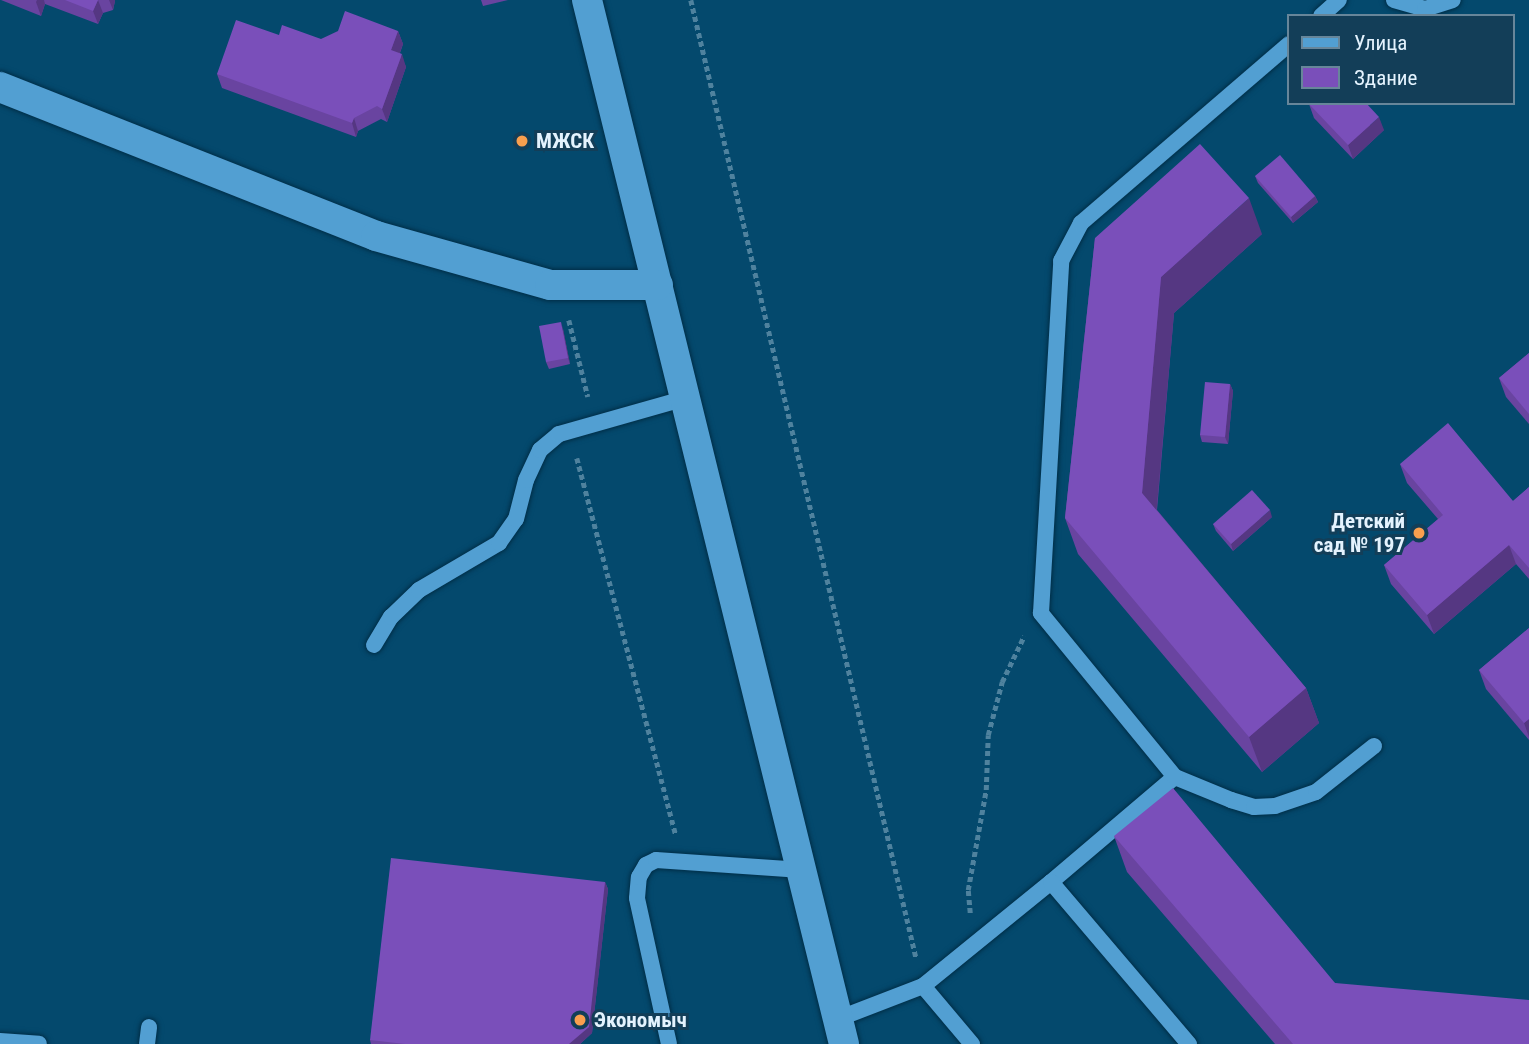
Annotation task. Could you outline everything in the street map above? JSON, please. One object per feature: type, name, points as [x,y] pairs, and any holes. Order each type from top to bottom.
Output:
[{"type":"street","points":[[587,0],[842,1031]]},
{"type":"street","points":[[0,87],[376,236],[560,285],[657,285]]},
{"type":"lane","points":[[1323,14],[1339,0]]},
{"type":"lane","points":[[1394,0],[1425,9],[1452,0]]},
{"type":"lane","points":[[1288,45],[1081,223],[1061,261],[1041,613],[1175,777],[1242,804],[1275,806],[1316,792],[1374,746]]},
{"type":"lane","points":[[374,645],[391,617],[419,590],[499,543],[516,519],[540,450],[580,425],[686,398]]},
{"type":"lane","points":[[842,1031],[923,986],[1175,777]]},
{"type":"lane","points":[[669,1044],[637,898],[639,877],[646,865],[656,860],[802,870]]},
{"type":"lane","points":[[1051,882],[1189,1044]]},
{"type":"lane","points":[[923,986],[972,1044]]},
{"type":"lane","points":[[147,1044],[149,1027]]},
{"type":"lane","points":[[0,1041],[39,1044]]},
{"type":"path","points":[[691,0],[923,986]]},
{"type":"path","points":[[560,285],[589,403],[580,425],[575,450],[682,862]]},
{"type":"path","points":[[980,940],[970,918],[968,890],[986,790],[988,735],[1009,662],[1041,613]]},
{"type":"building","points":[[65,0],[98,0],[93,11]]},
{"type":"building","points":[[345,11],[398,31],[391,50],[402,54],[382,109],[377,106],[354,118],[352,123],[217,74],[236,20],[279,35],[282,25],[321,39],[338,31]]},
{"type":"building","points":[[1310,105],[1368,105],[1379,117],[1348,145]]},
{"type":"building","points":[[1200,144],[1249,198],[1161,277],[1142,493],[1306,688],[1249,737],[1065,518],[1095,238]]},
{"type":"building","points":[[1280,155],[1315,196],[1291,217],[1255,176]]},
{"type":"building","points":[[561,322],[568,358],[546,362],[539,326]]},
{"type":"building","points":[[1529,353],[1529,414],[1499,378]]},
{"type":"building","points":[[1205,382],[1230,384],[1225,437],[1200,435]]},
{"type":"building","points":[[1448,423],[1513,501],[1529,487],[1529,568],[1509,545],[1427,615],[1384,565],[1443,515],[1400,464]]},
{"type":"building","points":[[1252,490],[1270,510],[1231,544],[1213,524]]},
{"type":"building","points":[[1529,628],[1529,719],[1524,723],[1479,670]]},
{"type":"building","points":[[1173,788],[1335,983],[1529,1000],[1529,1044],[1293,1044],[1114,836]]},
{"type":"building","points":[[391,858],[605,882],[589,1027],[569,1044],[405,1044],[370,1040]]},
{"type":"place","name":"МЖСК","points":[[522,141]]},
{"type":"place","name":"Детский сад № 197","points":[[1419,533]]},
{"type":"place","name":"Экономыч","points":[[580,1020]]}]
